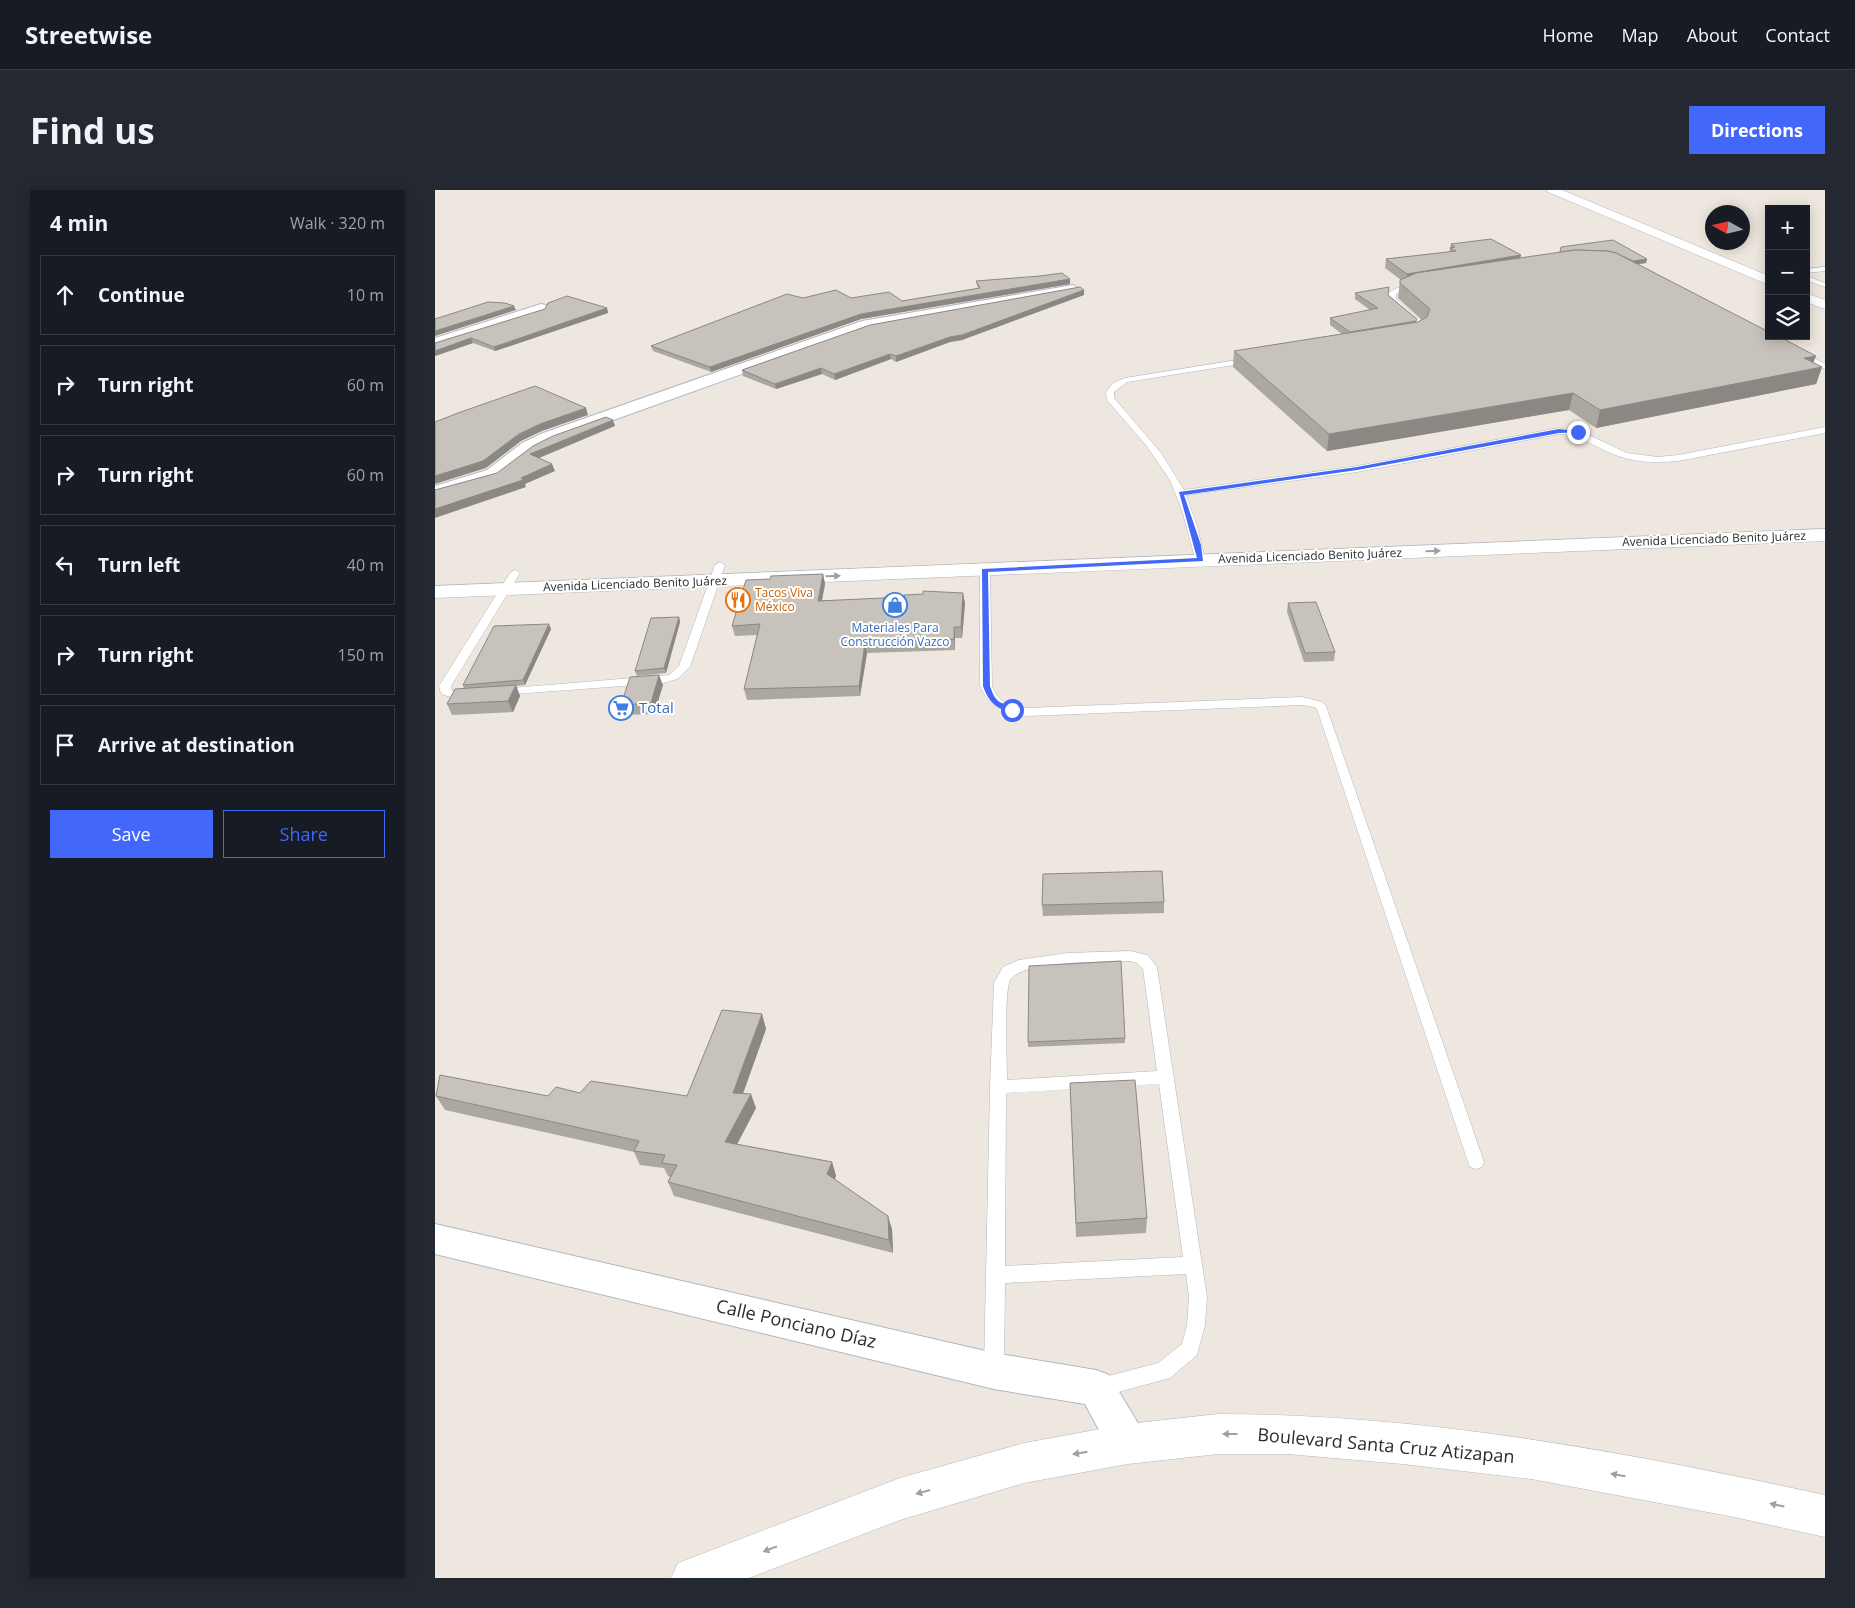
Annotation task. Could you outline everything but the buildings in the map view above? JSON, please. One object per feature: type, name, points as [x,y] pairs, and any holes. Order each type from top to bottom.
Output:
[{"type":"main road","points":[[1553,190],[1765,278]]},
{"type":"main road","name":"Avenida Licenciado Benito Juárez","points":[[435,577],[509,581],[717,573],[1825,523]]},
{"type":"main road","name":"Avenida Licenciado Benito Juárez","points":[[717,573],[985,570],[1199,552],[1825,535]]},
{"type":"main road","name":"Avenida Licenciado Benito Juárez","points":[[435,592],[509,581]]},
{"type":"main road","name":"Boulevard Santa Cruz Atizapan","points":[[693,1578],[900,1499],[1024,1463],[1128,1444],[1218,1434],[1287,1434],[1403,1444],[1531,1459],[1734,1496],[1825,1516]]},
{"type":"street","points":[[435,492],[493,474],[528,448],[549,437],[867,324],[1073,288]]},
{"type":"street","points":[[435,343],[541,308]]},
{"type":"street","name":"Calle Ponciano Díaz","points":[[435,1238],[994,1371],[1096,1388]]},
{"type":"street","points":[[1096,1388],[1128,1444]]},
{"type":"lane","points":[[1810,271],[1825,269]]},
{"type":"lane","points":[[1810,279],[1825,285]]},
{"type":"lane","points":[[1405,336],[1420,330],[1422,325],[1392,300],[1392,293],[1410,285],[1429,282]]},
{"type":"lane","points":[[1791,349],[1825,367]]},
{"type":"lane","points":[[1199,552],[1181,494],[1161,459],[1110,398],[1109,392],[1125,380],[1258,359]]},
{"type":"lane","points":[[1181,494],[1357,469],[1559,431],[1578,432],[1625,456],[1659,460],[1679,458],[1825,430]]},
{"type":"lane","points":[[985,570],[986,686],[991,698],[998,705],[1012,710],[1027,712],[1302,701],[1318,704],[1322,708],[1476,1162]]},
{"type":"lane","points":[[509,581],[445,686],[445,692],[451,694],[486,693],[663,680],[673,677],[684,667],[717,573]]},
{"type":"lane","points":[[994,1371],[999,989],[1003,977],[1012,968],[1028,962],[1130,956],[1141,959],[1151,967],[1198,1298],[1196,1325],[1190,1349],[1163,1370],[1096,1388]]},
{"type":"lane","points":[[998,1087],[1166,1077]]},
{"type":"lane","points":[[995,1275],[1193,1265]]},
{"type":"place","name":"Tacos Viva México","points":[[738,600]]},
{"type":"place","name":"Materiales Para Construcción Vazco","points":[[895,605]]},
{"type":"place","name":"Total","points":[[621,708]]},
{"type":"route","points":[[1012,710],[998,705],[991,698],[986,686],[985,570],[1201,560],[1181,494],[1357,469],[1559,431],[1578,432]]}]
